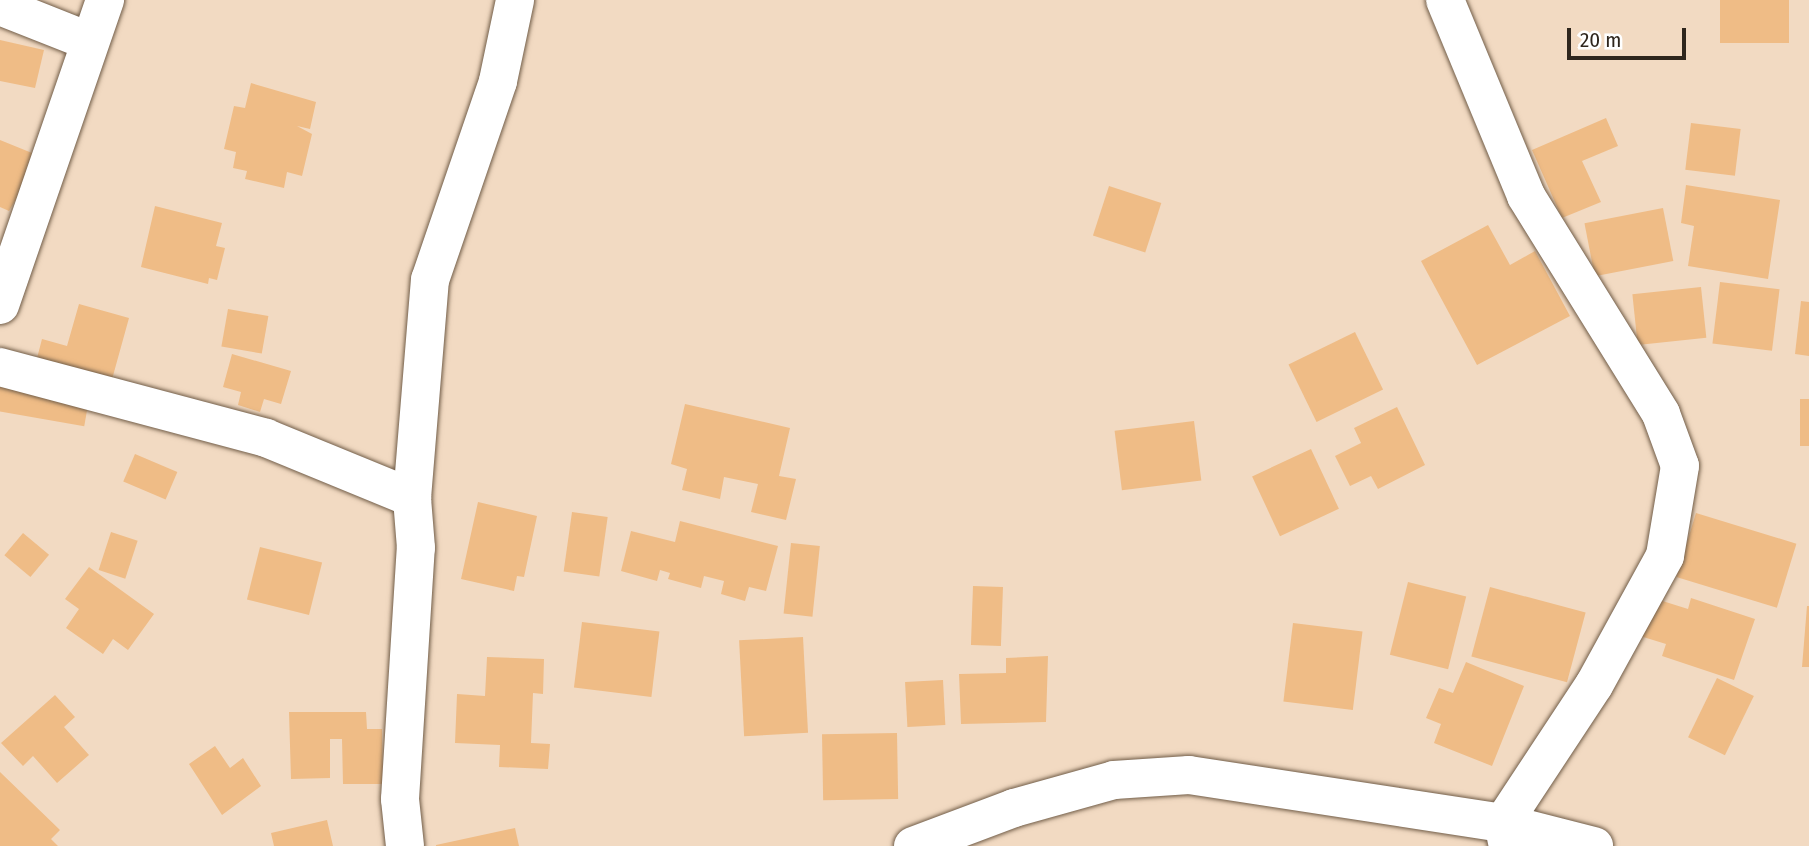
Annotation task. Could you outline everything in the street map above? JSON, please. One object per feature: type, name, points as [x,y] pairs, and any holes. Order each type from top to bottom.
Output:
[{"type":"street","points":[[0,305],[86,40],[105,0]]},
{"type":"street","points":[[405,846],[400,799],[416,548],[412,498],[436,248],[498,81],[515,0]]},
{"type":"street","points":[[1445,0],[1526,196],[1661,414],[1680,466],[1665,556],[1594,685],[1506,834]]},
{"type":"street","points":[[0,6],[86,40]]},
{"type":"street","points":[[0,367],[266,438],[412,498]]},
{"type":"street","points":[[913,846],[1014,808],[1150,775],[1285,786],[1506,834],[1594,846]]},
{"type":"building","points":[[1720,0],[1789,0],[1789,43],[1720,43]]},
{"type":"building","points":[[0,40],[44,50],[35,88],[0,81]]},
{"type":"building","points":[[251,83],[316,102],[310,129],[297,126],[312,134],[302,176],[287,172],[284,188],[245,179],[247,171],[233,168],[236,152],[224,149],[234,106],[245,108]]},
{"type":"building","points":[[1606,118],[1618,146],[1582,161],[1601,202],[1562,218],[1532,150]]},
{"type":"building","points":[[1691,123],[1741,129],[1735,176],[1685,170]]},
{"type":"building","points":[[0,140],[32,153],[26,170],[32,172],[9,211],[0,207]]},
{"type":"building","points":[[1686,185],[1780,200],[1768,279],[1688,266],[1694,226],[1681,223]]},
{"type":"building","points":[[1109,186],[1161,203],[1145,252],[1093,235]]},
{"type":"building","points":[[155,206],[222,223],[216,246],[225,248],[217,280],[209,278],[208,284],[141,267]]},
{"type":"building","points":[[1663,208],[1673,261],[1595,276],[1584,223]]},
{"type":"building","points":[[1488,225],[1510,265],[1535,251],[1570,316],[1477,365],[1421,261]]},
{"type":"building","points":[[1720,282],[1780,289],[1772,351],[1712,344]]},
{"type":"building","points":[[1701,287],[1706,338],[1638,345],[1632,294]]},
{"type":"building","points":[[1801,301],[1809,302],[1809,356],[1795,354]]},
{"type":"building","points":[[79,304],[129,318],[111,383],[36,362],[42,339],[67,346]]},
{"type":"building","points":[[228,309],[268,316],[262,354],[221,346]]},
{"type":"building","points":[[1355,332],[1383,390],[1317,422],[1288,364]]},
{"type":"building","points":[[232,354],[291,371],[281,404],[264,399],[260,412],[238,405],[241,392],[223,387]]},
{"type":"building","points":[[0,380],[90,396],[84,426],[0,411]]},
{"type":"building","points":[[1800,399],[1809,399],[1809,446],[1800,446]]},
{"type":"building","points":[[685,404],[790,428],[779,476],[796,479],[786,520],[751,512],[758,484],[724,477],[720,499],[682,490],[687,469],[671,464]]},
{"type":"building","points":[[1397,407],[1425,465],[1378,489],[1371,476],[1350,486],[1335,456],[1361,443],[1354,428]]},
{"type":"building","points":[[1194,421],[1201,481],[1122,490],[1115,431]]},
{"type":"building","points":[[1311,449],[1339,509],[1280,536],[1252,476]]},
{"type":"building","points":[[135,454],[177,472],[166,500],[123,482]]},
{"type":"building","points":[[478,502],[537,516],[524,577],[517,576],[514,591],[461,579]]},
{"type":"building","points":[[572,512],[608,517],[599,576],[564,571]]},
{"type":"building","points":[[1696,513],[1796,544],[1777,608],[1676,577]]},
{"type":"building","points":[[680,521],[778,546],[766,591],[749,587],[745,601],[721,594],[724,581],[704,576],[701,588],[668,579],[670,573],[660,570],[657,581],[621,571],[631,531],[675,542]]},
{"type":"building","points":[[111,532],[138,541],[125,579],[99,570]]},
{"type":"building","points":[[23,533],[49,555],[30,577],[4,555]]},
{"type":"building","points":[[791,543],[820,546],[812,617],[784,614]]},
{"type":"building","points":[[260,547],[322,562],[309,615],[247,599]]},
{"type":"building","points":[[89,567],[154,614],[128,650],[113,639],[103,654],[66,628],[79,609],[65,599]]},
{"type":"building","points":[[1408,582],[1466,597],[1448,669],[1390,655]]},
{"type":"building","points":[[973,586],[1003,587],[1001,646],[971,645]]},
{"type":"building","points":[[1490,587],[1586,613],[1567,682],[1471,657]]},
{"type":"building","points":[[1653,598],[1688,609],[1691,598],[1755,619],[1734,680],[1662,656],[1666,644],[1640,636]]},
{"type":"building","points":[[1807,606],[1809,667],[1802,667]]},
{"type":"building","points":[[582,622],[659,632],[651,697],[574,688]]},
{"type":"building","points":[[1293,623],[1362,632],[1353,710],[1283,701]]},
{"type":"building","points":[[803,637],[808,733],[744,736],[739,640]]},
{"type":"building","points":[[1048,656],[1046,722],[961,724],[959,674],[1006,673],[1006,658]]},
{"type":"building","points":[[487,657],[544,659],[543,694],[533,693],[531,743],[550,744],[548,769],[499,767],[500,745],[455,743],[457,694],[485,696]]},
{"type":"building","points":[[1466,662],[1524,686],[1492,766],[1434,743],[1441,724],[1426,718],[1439,688],[1453,693]]},
{"type":"building","points":[[1717,678],[1754,696],[1725,755],[1688,737]]},
{"type":"building","points":[[943,680],[945,725],[907,727],[905,682]]},
{"type":"building","points":[[55,695],[75,717],[64,727],[89,755],[57,783],[33,756],[23,766],[1,743]]},
{"type":"building","points":[[289,712],[366,712],[367,729],[382,729],[383,784],[343,784],[342,739],[330,739],[330,778],[291,779]]},
{"type":"building","points":[[897,733],[898,799],[823,800],[822,734]]},
{"type":"building","points":[[215,746],[230,768],[243,758],[261,786],[222,815],[189,764]]},
{"type":"building","points":[[0,772],[60,830],[51,839],[58,846],[0,846]]},
{"type":"building","points":[[327,820],[333,846],[274,846],[271,833]]},
{"type":"building","points":[[515,828],[519,846],[436,846],[436,845]]}]
